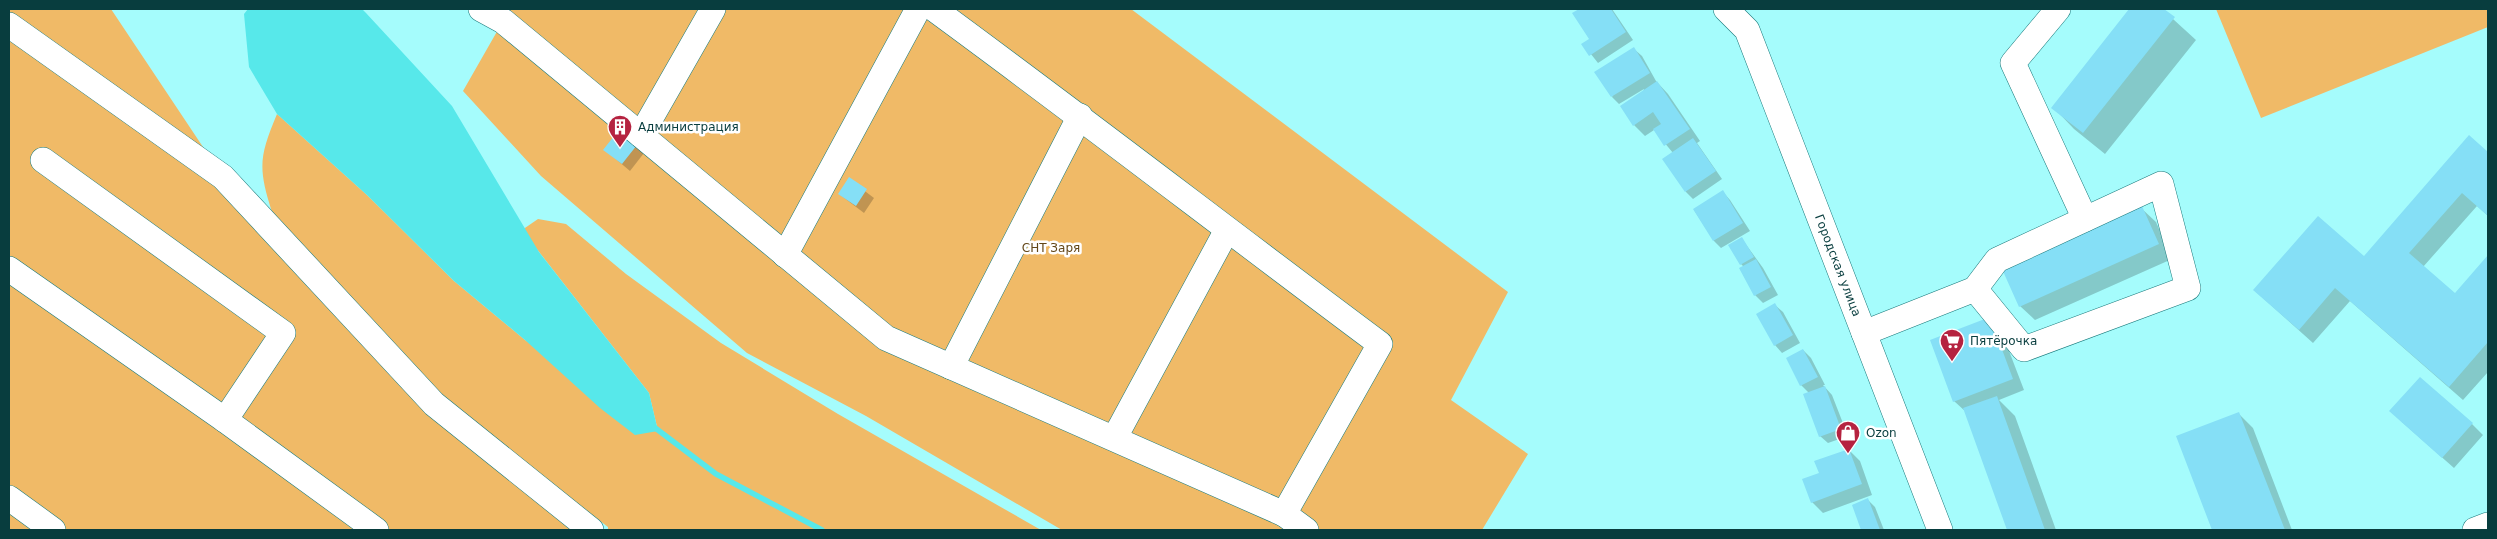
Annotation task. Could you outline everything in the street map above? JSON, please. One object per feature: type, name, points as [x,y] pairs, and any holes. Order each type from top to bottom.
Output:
[{"type":"street","points":[[481,9],[506,15],[641,135],[886,338],[1284,514],[1306,530]]},
{"type":"street","points":[[641,135],[713,9]]},
{"type":"street","points":[[785,255],[918,9]]},
{"type":"street","points":[[934,9],[1080,116],[1227,230],[1380,344],[1284,514]]},
{"type":"street","name":"Городская улица","points":[[1726,9],[1747,30],[1940,530]]},
{"type":"street","points":[[2058,9],[2013,64],[2085,219]]},
{"type":"street","points":[[9,25],[223,177],[434,404],[591,530]]},
{"type":"street","points":[[951,367],[1080,116]]},
{"type":"street","points":[[43,160],[282,334],[226,420]]},
{"type":"street","points":[[1864,333],[1975,289],[1997,260],[2161,184],[2188,288],[2024,348],[1975,289]]},
{"type":"street","points":[[1115,438],[1227,230]]},
{"type":"street","points":[[9,269],[226,420],[376,530]]},
{"type":"street","points":[[9,498],[53,530]]},
{"type":"street","points":[[2475,530],[2488,525]]},
{"type":"green space","points":[[9,9],[111,9],[223,177],[434,404],[591,530],[9,530]]},
{"type":"green space","name":"СНТ Заря","points":[[481,9],[1131,9],[1508,292],[1451,400],[1528,454],[1482,530],[1062,530],[866,416],[747,353],[541,176],[463,91],[503,21]]},
{"type":"green space","points":[[2216,9],[2488,9],[2488,27],[2261,118]]},
{"type":"green space","points":[[277,114],[367,195],[454,281],[525,340],[658,431],[649,393],[522,230],[538,219],[566,224],[626,274],[721,343],[838,414],[1041,530],[608,530],[608,527],[438,396],[272,212],[264,184],[262,163],[267,141]]},
{"type":"water","points":[[248,9],[362,9],[366,13],[452,106],[539,252],[649,393],[658,431],[635,435],[600,408],[525,340],[454,281],[367,195],[277,114],[249,67],[244,14]]},
{"type":"building","points":[[1579,9],[1611,9],[1626,32],[1589,56],[1581,44],[1589,39],[1572,13]]},
{"type":"building","points":[[2129,9],[2164,9],[2175,17],[2083,133],[2051,108]]},
{"type":"building","points":[[1634,47],[1650,73],[1611,97],[1594,72]]},
{"type":"building","points":[[1657,81],[1690,129],[1664,146],[1653,129],[1661,124],[1653,112],[1633,126],[1620,106]]},
{"type":"building","name":"Администрация","points":[[618,131],[637,145],[622,164],[603,150]]},
{"type":"building","points":[[2469,135],[2488,152],[2488,216],[2462,193],[2409,253],[2455,293],[2488,255],[2488,342],[2449,387],[2335,288],[2299,330],[2253,290],[2318,216],[2364,256]]},
{"type":"building","points":[[1693,138],[1716,171],[1685,192],[1662,159]]},
{"type":"building","points":[[849,177],[867,189],[856,206],[838,194]]},
{"type":"building","points":[[1723,190],[1743,223],[1713,241],[1693,209]]},
{"type":"building","points":[[2142,206],[2159,244],[2019,307],[2002,269]]},
{"type":"building","points":[[1742,237],[1754,257],[1740,265],[1728,245]]},
{"type":"building","points":[[1756,259],[1771,287],[1754,296],[1739,268]]},
{"type":"building","points":[[1775,303],[1793,335],[1774,346],[1756,314]]},
{"type":"building","points":[[1990,317],[2013,379],[1953,402],[1930,340]]},
{"type":"building","points":[[1803,349],[1818,377],[1800,386],[1786,358]]},
{"type":"building","points":[[2420,377],[2473,423],[2442,458],[2389,411]]},
{"type":"building","points":[[1825,386],[1841,429],[1819,437],[1803,394]]},
{"type":"building","points":[[1997,396],[2045,530],[2007,530],[1963,408]]},
{"type":"building","points":[[2239,412],[2285,530],[2212,530],[2176,436]]},
{"type":"building","points":[[1849,449],[1862,484],[1811,503],[1802,479],[1819,473],[1814,461]]},
{"type":"building","points":[[1868,498],[1880,530],[1861,530],[1852,505]]},
{"type":"waterway","points":[[654,427],[716,474],[822,530]]},
{"type":"place","name":"Администрация","points":[[620,148]]},
{"type":"place","name":"Пятёрочка","points":[[1952,362]]},
{"type":"place","name":"Ozon","points":[[1848,454]]}]
